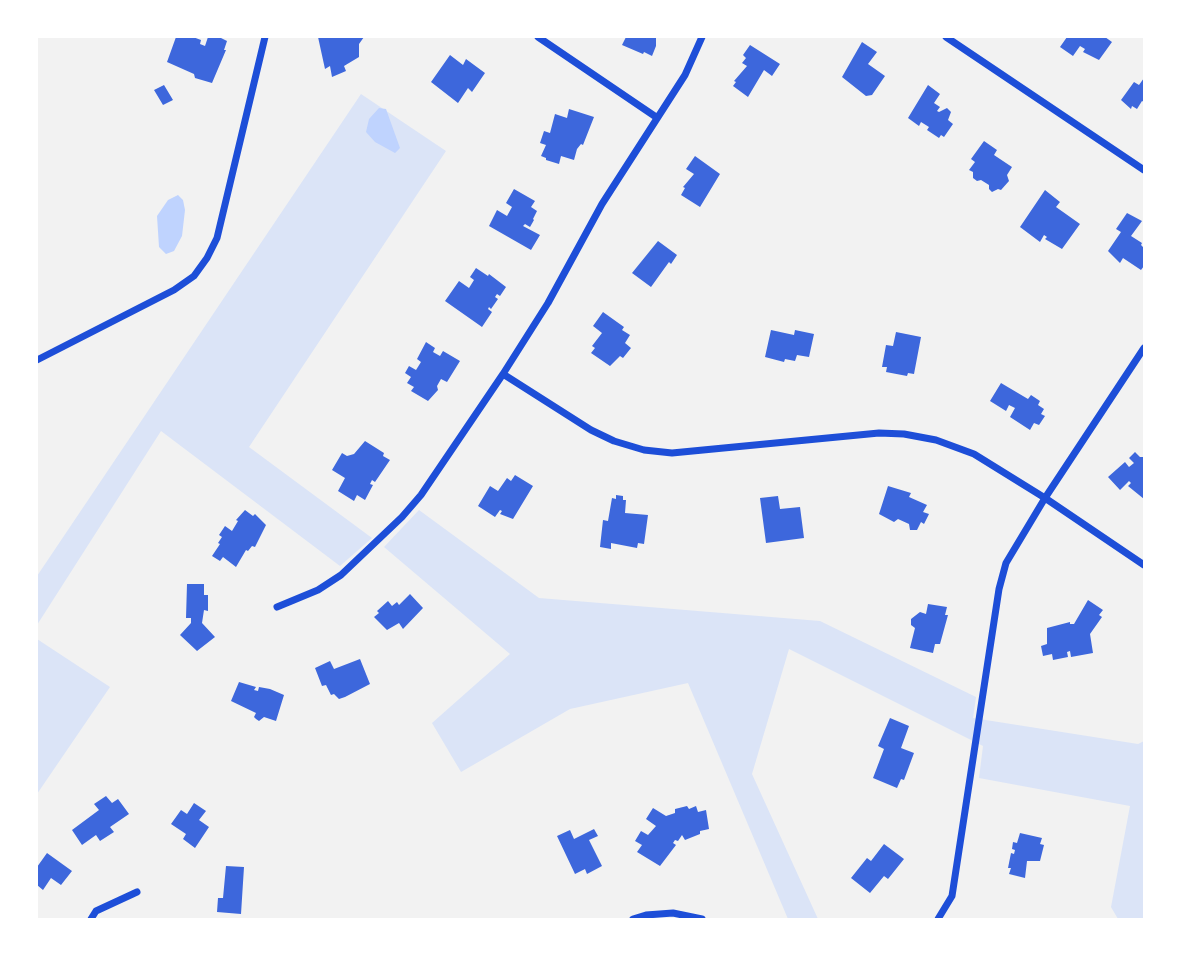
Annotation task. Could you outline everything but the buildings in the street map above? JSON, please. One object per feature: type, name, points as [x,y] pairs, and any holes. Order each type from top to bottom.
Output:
[{"type":"street","points":[[37,360],[174,290],[194,276],[207,258],[217,238],[265,37]]},
{"type":"street","points":[[538,37],[656,117]]},
{"type":"street","points":[[277,607],[318,590],[341,575],[402,517],[421,495],[503,374],[564,275],[602,204],[685,75],[702,37]]},
{"type":"street","points":[[946,37],[1144,170]]},
{"type":"street","points":[[937,919],[951,896],[999,589],[1006,563],[1045,498],[1144,348]]},
{"type":"street","points":[[503,374],[591,430],[614,441],[644,450],[672,453],[879,433],[936,439],[974,454],[1144,565]]},
{"type":"street","points":[[91,919],[96,911],[137,892]]},
{"type":"street","points":[[634,919],[646,915],[673,913],[702,919]]},
{"type":"shaded area","points":[[361,94],[446,151],[249,447],[372,538],[340,566],[161,431],[37,625],[37,576]]},
{"type":"shaded area","points":[[419,510],[539,598],[820,621],[976,697],[973,718],[1138,744],[1144,741],[1144,919],[1118,919],[1111,907],[1130,806],[979,778],[983,746],[789,649],[752,774],[818,919],[788,919],[688,683],[570,709],[461,772],[432,723],[510,654],[384,547]]},
{"type":"shaded area","points":[[37,639],[110,687],[37,794]]},
{"type":"water","points":[[379,108],[386,109],[400,148],[395,153],[375,142],[366,132],[369,119]]},
{"type":"water","points":[[178,195],[183,200],[185,210],[182,236],[174,251],[166,254],[159,247],[157,216],[168,200]]}]
